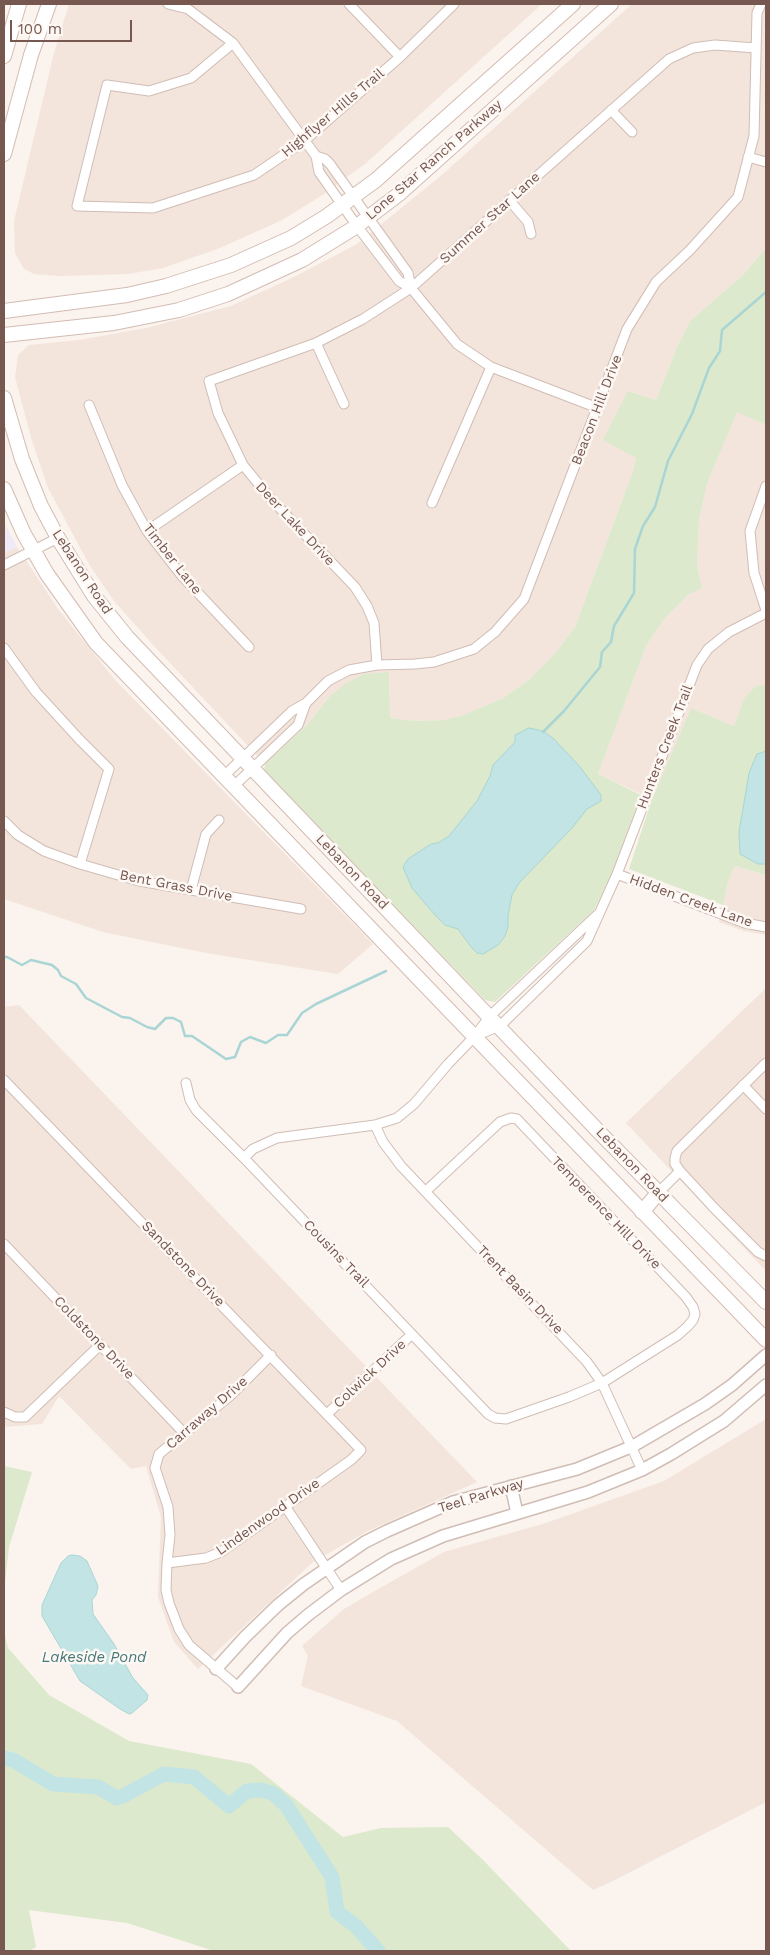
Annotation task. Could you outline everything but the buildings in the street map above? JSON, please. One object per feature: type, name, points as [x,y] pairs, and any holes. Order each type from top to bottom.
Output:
[{"type":"main road","points":[[4,56],[19,4]]},
{"type":"main road","points":[[4,154],[8,124],[49,4]]},
{"type":"main road","name":"Lone Star Ranch Parkway","points":[[4,310],[127,295],[188,280],[274,247],[348,201],[400,159],[573,4]]},
{"type":"main road","name":"Lone Star Ranch Parkway","points":[[4,335],[140,319],[201,304],[282,271],[362,222],[407,187],[611,4]]},
{"type":"main road","name":"Lebanon Road","points":[[4,398],[25,466],[58,538],[94,596],[127,637],[766,1302]]},
{"type":"main road","name":"Lebanon Road","points":[[4,489],[33,551],[61,595],[96,643],[766,1340]]},
{"type":"main road","points":[[642,1212],[659,1192]]},
{"type":"street","points":[[168,4],[188,9],[233,43],[316,156],[319,172],[348,201]]},
{"type":"street","points":[[349,4],[400,58]]},
{"type":"street","name":"Highflyer Hills Trail","points":[[233,43],[191,78],[150,90],[107,85],[76,206],[153,208],[254,175],[304,141],[400,58],[454,4]]},
{"type":"street","name":"Beacon Hill Drive","points":[[229,781],[248,763],[292,711],[306,703],[328,681],[349,670],[377,665],[415,664],[454,657],[474,649],[513,614],[524,599],[627,329],[636,311],[656,282],[690,250],[738,197],[754,136],[757,13],[761,4]]},
{"type":"street","name":"Summer Star Lane","points":[[208,381],[316,343],[363,319],[411,288],[669,59],[693,48],[715,46],[756,48]]},
{"type":"street","points":[[611,110],[632,132]]},
{"type":"street","points":[[316,156],[325,159],[330,164],[348,201],[399,281],[411,288],[457,344],[491,367],[598,408]]},
{"type":"street","points":[[748,158],[766,162]]},
{"type":"street","points":[[509,200],[528,222],[532,234]]},
{"type":"street","points":[[316,343],[344,404]]},
{"type":"street","points":[[432,502],[491,367]]},
{"type":"street","name":"Deer Lake Drive","points":[[208,381],[218,412],[243,465],[271,499],[355,588],[367,606],[374,622],[377,665]]},
{"type":"street","name":"Timber Lane","points":[[89,405],[122,485],[147,531],[182,576],[249,647]]},
{"type":"street","points":[[147,531],[243,465]]},
{"type":"street","points":[[766,486],[750,531],[754,573],[766,612]]},
{"type":"street","points":[[4,565],[58,538]]},
{"type":"street","name":"Hunters Creek Trail","points":[[244,1158],[253,1149],[277,1138],[375,1125],[388,1122],[406,1112],[475,1036],[587,941],[602,912],[698,665],[708,649],[729,632],[766,612]]},
{"type":"street","points":[[4,648],[36,692],[79,739],[109,768],[80,864]]},
{"type":"street","name":"Beacon Hill Drive","points":[[229,781],[248,763],[298,725],[306,703]]},
{"type":"street","points":[[191,890],[206,834],[219,820]]},
{"type":"street","name":"Bent Grass Drive","points":[[4,821],[18,836],[44,851],[80,864],[139,881],[301,909]]},
{"type":"street","name":"Hidden Creek Lane","points":[[617,874],[745,923],[766,927]]},
{"type":"street","name":"Hunters Creek Trail","points":[[475,1036],[495,1021],[576,933],[602,912]]},
{"type":"street","points":[[766,1063],[677,1151],[676,1164],[680,1171],[752,1246],[766,1256]]},
{"type":"street","name":"Sandstone Drive","points":[[4,1080],[361,1450]]},
{"type":"street","name":"Cousins Trail","points":[[186,1083],[190,1100],[196,1110],[488,1414],[495,1418],[506,1418],[569,1397],[602,1383]]},
{"type":"street","points":[[743,1085],[766,1109]]},
{"type":"street","name":"Temperence Hill Drive","points":[[426,1191],[500,1122],[511,1118],[516,1119],[686,1297],[693,1307],[695,1314],[688,1326],[678,1335],[602,1383]]},
{"type":"street","name":"Trent Basin Drive","points":[[375,1125],[383,1142],[401,1166],[580,1353],[602,1383],[633,1446],[642,1470]]},
{"type":"street","points":[[659,1192],[680,1171]]},
{"type":"street","name":"Coldstone Drive","points":[[4,1244],[184,1433]]},
{"type":"street","name":"Colwick Drive","points":[[327,1414],[412,1334]]},
{"type":"street","points":[[4,1412],[15,1417],[25,1417],[100,1345]]},
{"type":"street","name":"Carraway Drive","points":[[238,1687],[189,1644],[179,1629],[169,1603],[166,1590],[166,1563],[170,1535],[168,1507],[155,1468],[159,1454],[231,1395],[271,1355]]},
{"type":"street","name":"Teel Parkway","points":[[216,1669],[245,1637],[278,1606],[326,1568],[365,1542],[453,1502],[577,1469],[633,1446],[705,1404],[732,1385],[766,1355]]},
{"type":"street","name":"Teel Parkway","points":[[238,1687],[287,1633],[341,1590],[391,1559],[443,1536],[588,1492],[642,1470],[724,1420],[766,1385]]},
{"type":"street","name":"Lindenwood Drive","points":[[166,1563],[206,1558],[221,1552],[351,1460],[361,1450]]},
{"type":"street","points":[[510,1486],[516,1513]]},
{"type":"street","points":[[285,1506],[341,1590]]},
{"type":"shaded area","points":[[69,4],[542,4],[365,164],[321,196],[282,220],[220,248],[163,268],[128,274],[61,276],[34,274],[24,269],[15,253],[14,221],[54,53]]},
{"type":"shaded area","points":[[632,4],[766,4],[766,248],[743,275],[690,321],[677,347],[656,400],[629,391],[604,439],[636,458],[632,474],[575,627],[557,651],[530,679],[503,698],[464,715],[444,720],[416,721],[390,718],[389,672],[328,698],[308,724],[265,764],[114,601],[90,566],[48,488],[32,441],[15,377],[18,355],[29,345],[79,340],[146,328],[231,306],[294,277],[357,244],[443,174]]},
{"type":"shaded area","points":[[737,411],[766,425],[766,687],[763,685],[744,698],[734,726],[691,708],[652,799],[598,774],[646,646],[664,619],[688,595],[702,588],[697,565],[699,520],[707,484]]},
{"type":"shaded area","points":[[4,522],[17,547],[4,553]]},
{"type":"shaded area","points":[[17,547],[58,609],[116,681],[373,944],[338,974],[206,953],[103,932],[4,899],[4,553]]},
{"type":"shaded area","points":[[735,866],[766,875],[766,935],[744,931],[719,922],[728,881]]},
{"type":"shaded area","points":[[766,988],[766,1271],[626,1123]]},
{"type":"shaded area","points":[[19,1005],[477,1482],[366,1532],[313,1562],[198,1669],[174,1642],[158,1597],[161,1517],[146,1466],[131,1469],[59,1396],[42,1424],[4,1427],[4,1007]]},
{"type":"shaded area","points":[[766,1419],[766,1802],[593,1890],[397,1721],[301,1686],[308,1656],[302,1646],[344,1609],[373,1592],[444,1552],[546,1523],[664,1481]]},
{"type":"green space","points":[[766,248],[766,425],[737,412],[707,484],[699,520],[697,565],[702,588],[688,595],[664,619],[646,646],[598,774],[641,795],[611,876],[594,910],[495,1002],[485,1000],[264,771],[265,764],[308,724],[328,698],[345,684],[364,674],[389,672],[390,718],[416,721],[444,720],[464,715],[503,698],[530,679],[557,651],[575,627],[632,474],[636,458],[603,440],[628,391],[656,400],[677,347],[690,321],[743,275]]},
{"type":"green space","points":[[764,685],[766,687],[766,875],[735,866],[728,881],[723,905],[629,869],[652,799],[691,708],[734,726],[744,698],[756,686]]},
{"type":"green space","points":[[4,1466],[32,1472],[9,1547],[4,1592]]},
{"type":"green space","points":[[4,1631],[8,1648],[49,1695],[129,1741],[251,1764],[343,1837],[381,1828],[448,1827],[483,1860],[571,1951],[214,1951],[127,1923],[29,1910],[36,1947],[30,1951],[4,1951]]},
{"type":"water","points":[[529,728],[543,731],[554,739],[580,767],[601,795],[601,801],[587,809],[572,828],[519,883],[512,895],[505,936],[498,945],[483,954],[477,953],[458,929],[445,925],[436,916],[412,888],[403,867],[408,859],[431,844],[438,843],[449,836],[477,801],[490,776],[493,765],[515,742],[515,735]]},
{"type":"water","points":[[766,751],[766,864],[758,864],[740,854],[739,832],[749,773],[757,754]]},
{"type":"water","name":"Lakeside Pond","points":[[68,1556],[80,1556],[87,1561],[98,1586],[96,1595],[92,1600],[93,1614],[114,1644],[133,1678],[148,1695],[147,1700],[132,1713],[129,1714],[120,1709],[80,1681],[42,1616],[42,1605],[61,1563]]},
{"type":"waterway","points":[[543,732],[564,711],[600,667],[602,652],[611,642],[614,626],[634,593],[635,549],[643,526],[655,507],[668,461],[692,414],[709,368],[720,351],[722,330],[766,292]]},
{"type":"waterway","points":[[4,957],[22,965],[31,960],[52,965],[61,976],[76,984],[86,998],[122,1017],[130,1018],[147,1027],[155,1029],[166,1018],[173,1018],[181,1022],[185,1036],[192,1036],[226,1059],[235,1057],[241,1042],[250,1037],[266,1043],[278,1035],[287,1035],[302,1013],[316,1004],[386,971]]},
{"type":"waterway","points":[[4,1758],[13,1760],[53,1784],[98,1787],[117,1798],[164,1774],[194,1777],[229,1806],[247,1791],[262,1790],[274,1794],[286,1805],[332,1877],[337,1912],[356,1926],[378,1951]]}]
